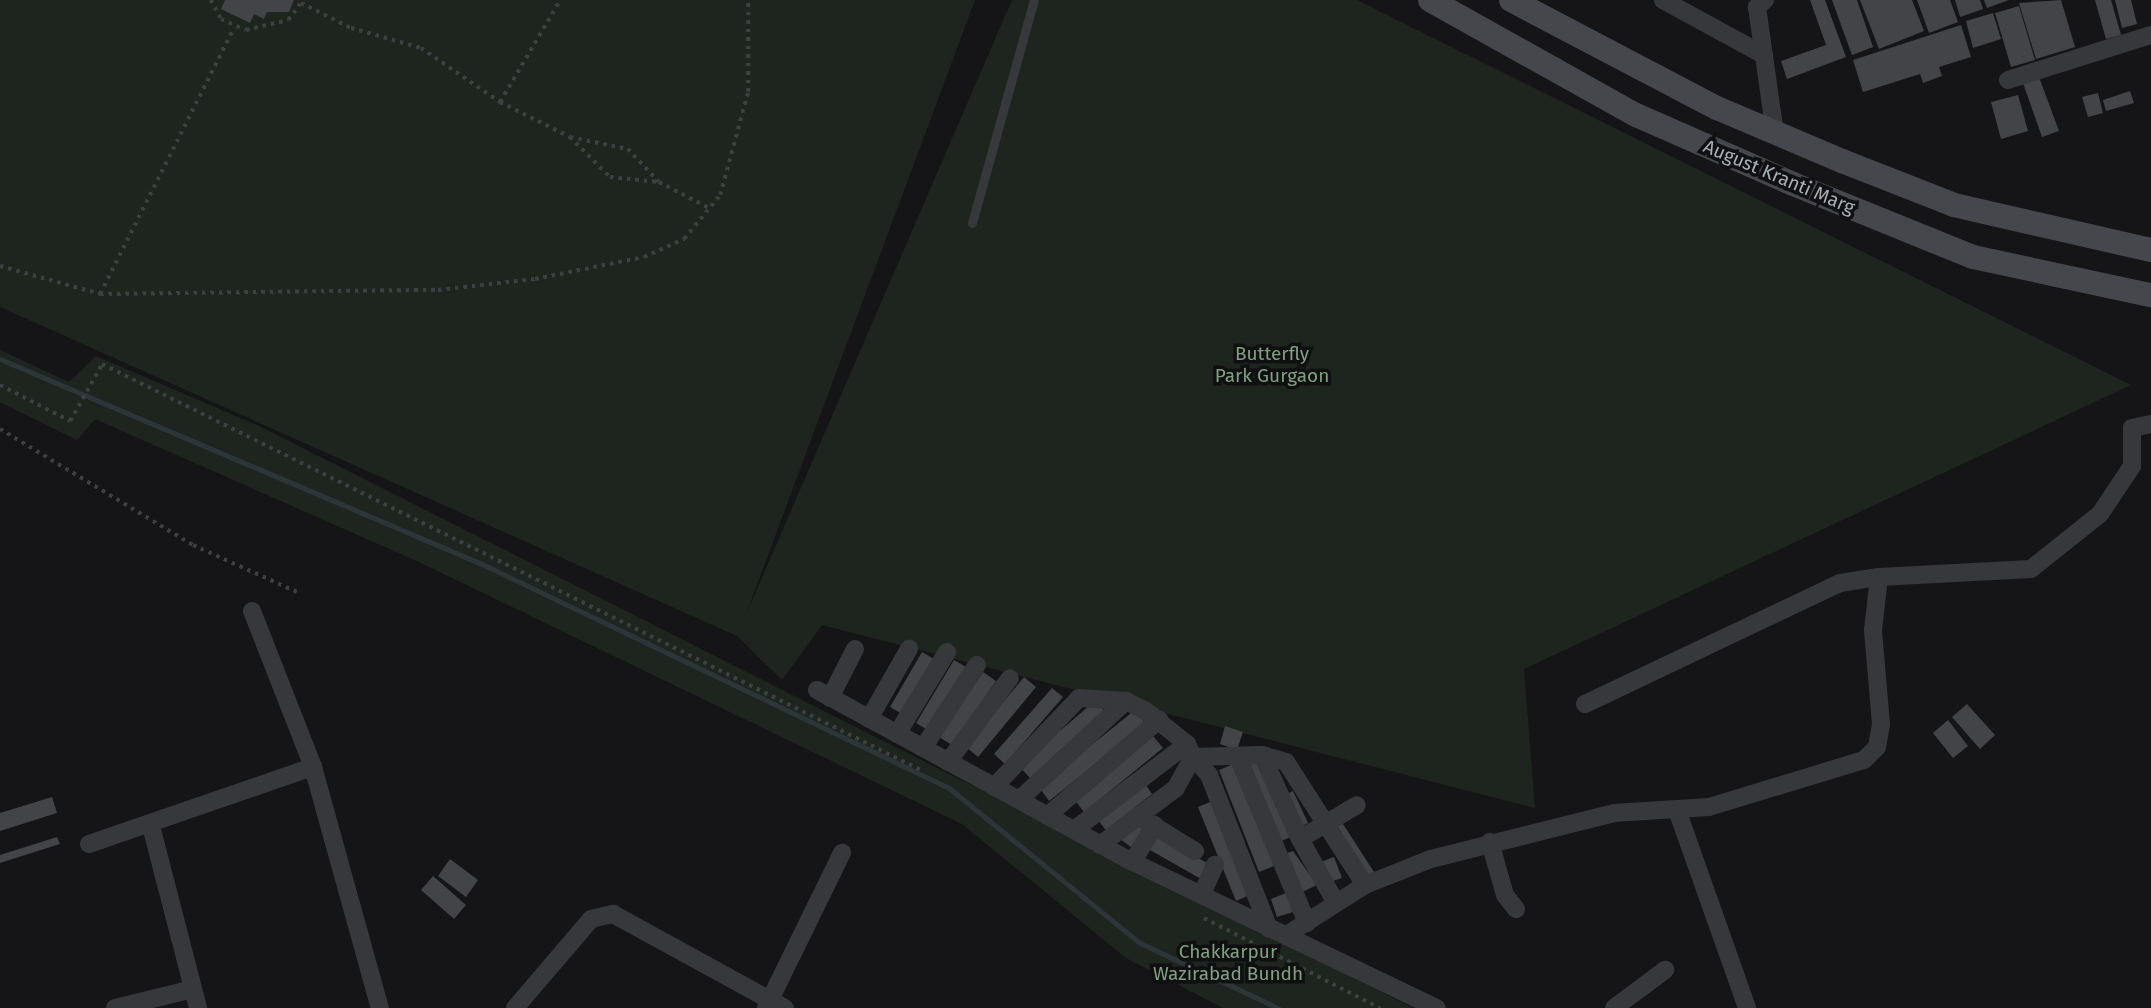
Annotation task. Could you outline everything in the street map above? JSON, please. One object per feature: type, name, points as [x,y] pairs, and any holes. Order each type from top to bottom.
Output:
[{"type":"main road","name":"August Kranti Marg","points":[[1430,0],[1636,115],[1845,205],[1973,257],[2151,295]]},
{"type":"main road","name":"August Kranti Marg","points":[[1511,0],[1775,133],[1954,205],[2151,250]]},
{"type":"street","points":[[1663,0],[1764,55]]},
{"type":"street","points":[[1765,0],[1757,7],[1775,133]]},
{"type":"street","points":[[2008,80],[2151,35]]},
{"type":"street","points":[[1585,704],[1840,583],[1879,577],[2031,569],[2100,514],[2132,466],[2132,428],[2151,424]]},
{"type":"street","points":[[1277,933],[1307,923],[1365,885],[1490,842],[1614,813],[1709,807],[1864,760],[1877,747],[1872,630],[1879,577]]},
{"type":"street","points":[[252,611],[313,767],[380,1008]]},
{"type":"street","points":[[855,649],[824,694],[1133,862],[1437,1008]]},
{"type":"street","points":[[869,719],[909,649]]},
{"type":"street","points":[[897,734],[947,652]]},
{"type":"street","points":[[923,748],[977,664]]},
{"type":"street","points":[[948,762],[1010,678]]},
{"type":"street","points":[[994,787],[1071,702],[1086,695],[1126,701],[1158,720],[1190,750],[1209,775],[1277,933]]},
{"type":"street","points":[[1019,800],[1126,701]]},
{"type":"street","points":[[1047,816],[1158,720]]},
{"type":"street","points":[[1100,845],[1176,788],[1190,750]]},
{"type":"street","points":[[1074,830],[1190,750],[1238,757],[1262,755],[1286,762],[1365,885]]},
{"type":"street","points":[[1262,755],[1300,839],[1335,903]]},
{"type":"street","points":[[1238,757],[1307,923]]},
{"type":"street","points":[[89,844],[151,826],[313,767]]},
{"type":"street","points":[[1300,839],[1357,805]]},
{"type":"street","points":[[1677,810],[1747,1008]]},
{"type":"street","points":[[1138,816],[1195,851]]},
{"type":"street","points":[[1133,862],[1154,825]]},
{"type":"street","points":[[151,826],[198,1008]]},
{"type":"street","points":[[1490,842],[1505,895],[1516,909]]},
{"type":"street","points":[[514,1008],[591,919],[613,914],[773,1005],[842,853]]},
{"type":"street","points":[[1202,894],[1215,865]]},
{"type":"street","points":[[1614,1008],[1665,970]]},
{"type":"street","points":[[115,1008],[193,989]]},
{"type":"lane","points":[[972,223],[1034,0]]},
{"type":"path","points":[[211,0],[234,28],[259,30],[288,20],[302,2],[351,28],[421,48],[500,102],[570,137],[628,149],[659,182],[711,209]]},
{"type":"path","points":[[500,102],[560,0]]},
{"type":"path","points":[[0,266],[100,294],[438,290],[535,279],[644,257],[684,239],[711,209],[748,92],[748,0]]},
{"type":"path","points":[[100,294],[234,28]]},
{"type":"path","points":[[570,137],[610,177],[659,182]]},
{"type":"path","points":[[0,385],[70,421],[102,364],[928,773]]},
{"type":"path","points":[[0,429],[193,545],[297,592]]},
{"type":"path","points":[[1191,912],[1380,1008]]},
{"type":"green space","name":"Butterfly Park Gurgaon","points":[[0,0],[975,0],[745,617],[1012,0],[1357,0],[2131,385],[1524,669],[1535,808],[822,625],[782,680],[737,636],[0,307]]},
{"type":"green space","name":"Chakkarpur Wazirabad Bundh","points":[[0,350],[69,382],[96,356],[259,426],[1413,1008],[1223,1008],[1126,958],[962,824],[421,563],[95,419],[77,440],[0,402]]},
{"type":"building","points":[[225,0],[294,0],[289,12],[267,12],[264,19],[254,14],[250,23],[221,9]]},
{"type":"building","points":[[1810,0],[1825,0],[1846,57],[1787,79],[1781,61],[1826,45]]},
{"type":"building","points":[[1832,0],[1857,0],[1873,47],[1852,55]]},
{"type":"building","points":[[1860,0],[1912,0],[1924,31],[1879,49]]},
{"type":"building","points":[[1917,0],[1950,0],[1958,22],[1929,33]]},
{"type":"building","points":[[1955,0],[1980,0],[1983,9],[1960,17]]},
{"type":"building","points":[[1984,0],[2009,0],[1987,8]]},
{"type":"building","points":[[2061,0],[2075,47],[2036,59],[2019,3]]},
{"type":"building","points":[[2095,0],[2111,0],[2121,35],[2106,39]]},
{"type":"building","points":[[2115,0],[2131,0],[2137,24],[2122,28]]},
{"type":"building","points":[[2019,6],[2035,60],[2011,67],[1995,13]]},
{"type":"building","points":[[1993,13],[2001,39],[1973,48],[1966,21]]},
{"type":"building","points":[[1961,25],[1971,57],[1939,67],[1942,76],[1923,83],[1920,74],[1863,92],[1853,60]]},
{"type":"building","points":[[2039,77],[2059,131],[2042,137],[2023,83]]},
{"type":"building","points":[[2130,91],[2134,103],[2106,111],[2103,100]]},
{"type":"building","points":[[2098,93],[2103,113],[2088,117],[2082,97]]},
{"type":"building","points":[[2018,95],[2028,131],[2001,139],[1991,102]]},
{"type":"building","points":[[922,652],[934,659],[902,714],[890,707]]},
{"type":"building","points":[[954,660],[966,667],[928,730],[916,723]]},
{"type":"building","points":[[983,672],[996,681],[952,745],[939,737]]},
{"type":"building","points":[[1024,677],[1036,687],[978,757],[966,747]]},
{"type":"building","points":[[1052,688],[1063,697],[1005,764],[994,754]]},
{"type":"building","points":[[1096,700],[1106,713],[1030,778],[1019,766]]},
{"type":"building","points":[[1967,704],[1995,735],[1980,749],[1952,717]]},
{"type":"building","points":[[1135,710],[1146,724],[1049,801],[1039,787]]},
{"type":"building","points":[[1948,720],[1968,746],[1953,758],[1933,733]]},
{"type":"building","points":[[1225,726],[1243,732],[1237,750],[1220,744]]},
{"type":"building","points":[[1153,736],[1163,748],[1084,812],[1074,799]]},
{"type":"building","points":[[1259,760],[1291,837],[1276,843],[1245,766]]},
{"type":"building","points":[[1236,763],[1276,865],[1259,872],[1219,770]]},
{"type":"building","points":[[1144,782],[1152,794],[1106,830],[1097,819]]},
{"type":"building","points":[[1293,791],[1308,823],[1301,827],[1285,795]]},
{"type":"building","points":[[52,797],[57,813],[0,831],[0,813]]},
{"type":"building","points":[[1215,800],[1252,894],[1236,901],[1198,807]]},
{"type":"building","points":[[1341,821],[1374,872],[1365,877],[1332,827]]},
{"type":"building","points":[[1133,822],[1144,829],[1131,847],[1120,839]]},
{"type":"building","points":[[1158,836],[1209,864],[1201,879],[1150,850]]},
{"type":"building","points":[[57,837],[60,844],[0,863],[0,855]]},
{"type":"building","points":[[1293,851],[1317,885],[1302,892],[1285,854]]},
{"type":"building","points":[[1334,857],[1342,878],[1326,883],[1318,863]]},
{"type":"building","points":[[450,859],[478,880],[466,897],[438,876]]},
{"type":"building","points":[[433,876],[466,905],[454,919],[421,890]]},
{"type":"building","points":[[1286,893],[1293,912],[1277,917],[1271,899]]},
{"type":"waterway","points":[[0,359],[482,564],[949,788],[1140,943],[1278,1008]]}]
